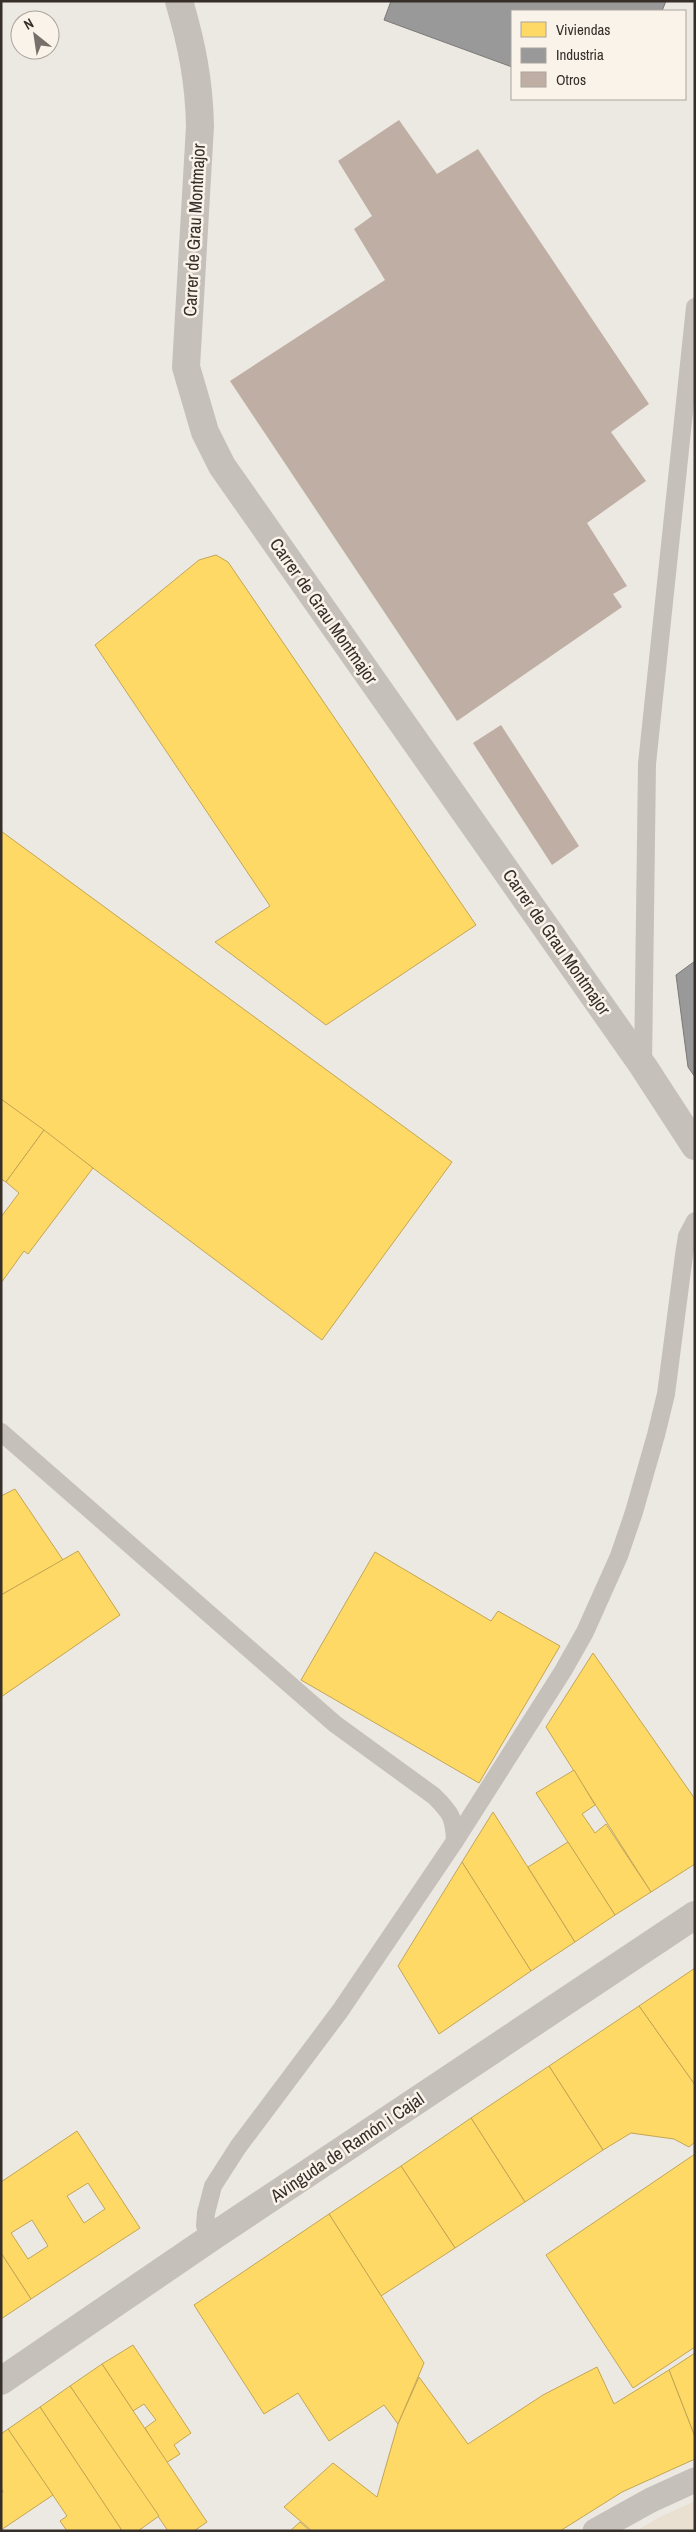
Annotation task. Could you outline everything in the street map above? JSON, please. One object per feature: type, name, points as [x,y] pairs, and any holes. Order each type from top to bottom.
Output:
[{"type":"street","name":"Carrer de Grau Montmajor","points":[[179,1],[192,48],[200,89],[200,126],[186,367],[205,432],[222,466],[643,1066],[695,1146]]},
{"type":"street","name":"Avinguda de Ramón i Cajal","points":[[1,2381],[212,2237],[695,1915]]},
{"type":"street","points":[[595,2531],[651,2500],[695,2480]]},
{"type":"lane","points":[[643,1066],[647,764],[695,306]]},
{"type":"lane","points":[[212,2237],[206,2226],[206,2213],[213,2186],[238,2147],[340,2011],[455,1841],[563,1671],[585,1632],[619,1556],[634,1512],[666,1394],[687,1236],[695,1220]]},
{"type":"lane","points":[[1,1432],[335,1724],[434,1796],[449,1810],[454,1821],[455,1841]]},
{"type":"shaded area","points":[[695,2501],[695,2531],[636,2531],[660,2517]]},
{"type":"building: Viviendas","points":[[216,555],[228,562],[476,925],[326,1025],[215,942],[270,906],[95,645],[199,560]]},
{"type":"building: Viviendas","points":[[1,831],[452,1162],[322,1340],[1,1099]]},
{"type":"building: Viviendas","points":[[1,1099],[44,1130],[6,1182],[1,1179]]},
{"type":"building: Viviendas","points":[[44,1130],[93,1168],[28,1254],[24,1251],[1,1283],[1,1217],[19,1193],[6,1182]]},
{"type":"building: Viviendas","points":[[15,1489],[63,1560],[1,1595],[1,1496]]},
{"type":"building: Viviendas","points":[[78,1551],[120,1615],[1,1697],[1,1595]]},
{"type":"building: Viviendas","points":[[375,1552],[491,1621],[498,1611],[560,1646],[479,1783],[301,1680]]},
{"type":"building: Viviendas","points":[[593,1653],[695,1799],[695,1864],[651,1892],[546,1727]]},
{"type":"building: Viviendas","points":[[574,1770],[595,1805],[582,1814],[595,1833],[606,1824],[651,1892],[615,1915],[536,1793]]},
{"type":"building: Viviendas","points":[[493,1812],[575,1942],[531,1971],[462,1862]]},
{"type":"building: Viviendas","points":[[568,1842],[615,1915],[575,1942],[528,1867]]},
{"type":"building: Viviendas","points":[[462,1862],[531,1971],[439,2034],[398,1966]]},
{"type":"building: Viviendas","points":[[695,1968],[695,2085],[639,2006]]},
{"type":"building: Viviendas","points":[[639,2006],[695,2085],[695,2142],[689,2147],[674,2139],[631,2133],[603,2150],[549,2066]]},
{"type":"building: Viviendas","points":[[549,2066],[603,2150],[525,2202],[471,2118]]},
{"type":"building: Viviendas","points":[[471,2118],[525,2202],[455,2248],[401,2166]]},
{"type":"building: Viviendas","points":[[77,2131],[140,2228],[31,2299],[1,2253],[1,2182]],"holes":[[[88,2183],[105,2209],[84,2223],[67,2196]],[[32,2220],[48,2246],[28,2259],[11,2233]]]},
{"type":"building: Viviendas","points":[[695,2154],[695,2347],[633,2388],[546,2255]]},
{"type":"building: Viviendas","points":[[401,2166],[455,2248],[381,2296],[329,2214]]},
{"type":"building: Viviendas","points":[[329,2214],[424,2363],[398,2424],[384,2405],[329,2441],[298,2393],[264,2414],[194,2305]]},
{"type":"building: Viviendas","points":[[1,2253],[31,2299],[1,2319]]},
{"type":"building: Viviendas","points":[[133,2345],[191,2433],[174,2445],[180,2454],[166,2463],[145,2428],[156,2420],[144,2404],[133,2411],[102,2364]]},
{"type":"building: Viviendas","points":[[695,2353],[695,2437],[669,2370]]},
{"type":"building: Viviendas","points":[[102,2364],[207,2522],[194,2531],[168,2531],[70,2386]]},
{"type":"building: Viviendas","points":[[597,2367],[614,2404],[669,2370],[695,2437],[695,2459],[622,2492],[560,2531],[312,2531],[284,2507],[333,2463],[377,2497],[398,2424],[419,2377],[468,2444],[543,2395]]},
{"type":"building: Viviendas","points":[[70,2386],[159,2516],[138,2531],[122,2531],[40,2407]]},
{"type":"building: Viviendas","points":[[40,2407],[121,2529],[119,2531],[67,2531],[60,2521],[67,2516],[8,2429]]},
{"type":"building: Viviendas","points":[[8,2429],[53,2495],[1,2530],[1,2493],[3,2492],[1,2488],[1,2434]]},
{"type":"building: Viviendas","points":[[300,2522],[310,2531],[290,2531]]},
{"type":"building: Industria","points":[[391,1],[666,1],[662,10],[511,10],[511,67],[384,20]]},
{"type":"building: Industria","points":[[695,961],[695,1077],[688,1067],[676,975]]},
{"type":"building: Otros","points":[[399,120],[437,174],[478,149],[649,404],[611,432],[646,481],[587,523],[627,586],[613,594],[622,607],[457,721],[230,381],[385,280],[354,229],[372,216],[338,161]]},
{"type":"building: Otros","points":[[501,725],[579,846],[552,865],[473,743]]}]
